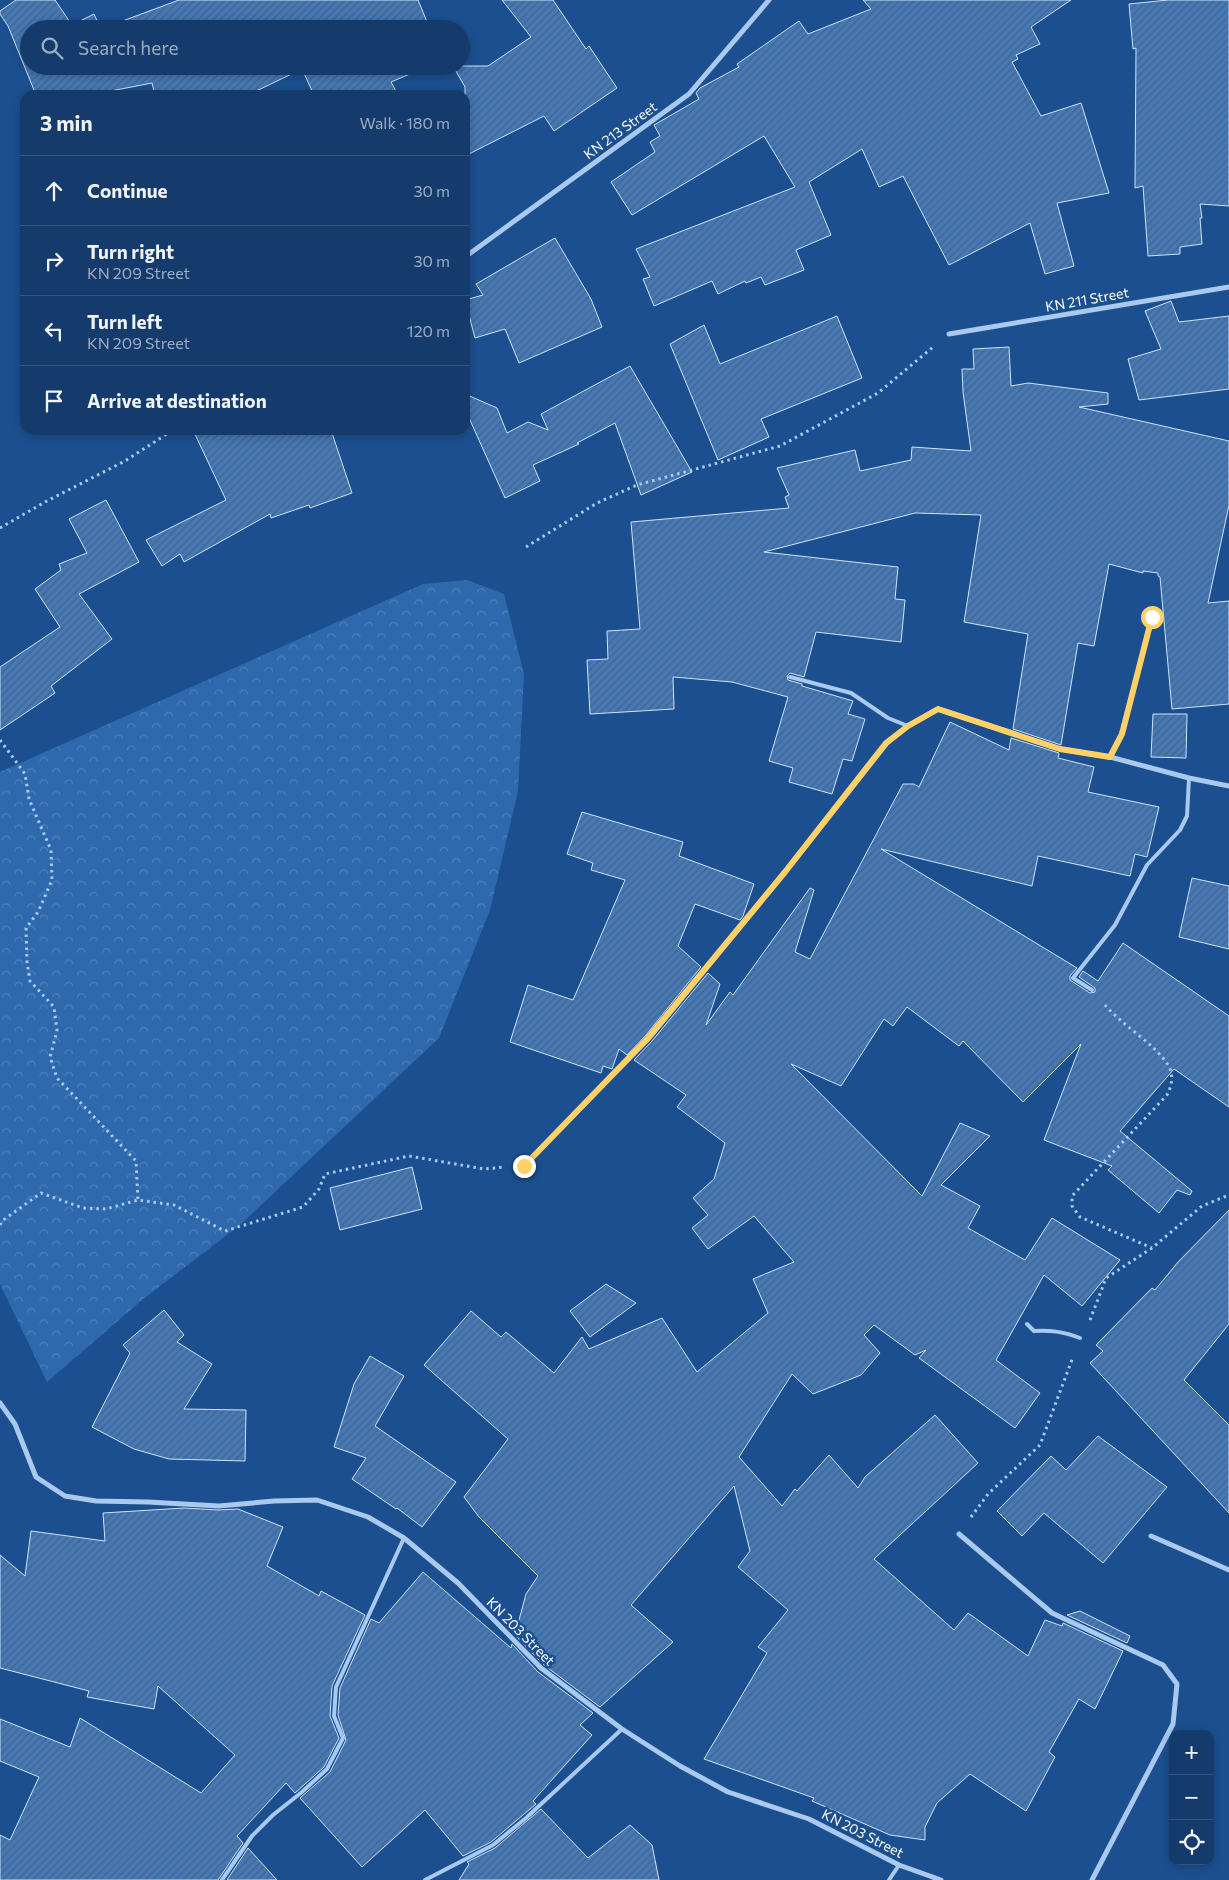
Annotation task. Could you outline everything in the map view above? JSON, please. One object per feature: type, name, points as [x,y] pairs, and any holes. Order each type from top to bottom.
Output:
[{"type":"street","name":"KN 213 Street","points":[[470,253],[689,94],[769,0]]},
{"type":"street","name":"KN 211 Street","points":[[949,334],[1229,287]]},
{"type":"street","points":[[524,1166],[648,1038],[785,872],[886,743],[908,726],[938,709],[1060,749],[1110,757],[1189,778],[1229,786]]},
{"type":"street","name":"KN 203 Street","points":[[0,1403],[15,1424],[36,1477],[65,1496],[96,1501],[219,1506],[274,1501],[317,1500],[368,1517],[404,1538],[458,1583],[541,1668],[622,1729],[680,1766],[728,1792],[809,1819],[899,1865],[941,1880]]},
{"type":"street","points":[[959,1534],[1052,1613],[1163,1665],[1177,1684],[1173,1724],[1092,1880]]},
{"type":"street","points":[[1151,1536],[1229,1570]]},
{"type":"lane","points":[[790,676],[851,693],[888,718],[908,726]]},
{"type":"lane","points":[[1092,990],[1073,978],[1115,925],[1147,865],[1180,830],[1187,816],[1189,778]]},
{"type":"lane","points":[[1027,1324],[1034,1331],[1051,1330],[1066,1332],[1080,1338]]},
{"type":"lane","points":[[222,1880],[252,1836],[273,1815],[327,1769],[343,1738],[334,1716],[336,1687],[404,1538]]},
{"type":"lane","points":[[425,1880],[493,1845],[526,1818],[622,1729]]},
{"type":"lane","points":[[890,1880],[899,1865]]},
{"type":"path","points":[[526,547],[597,503],[637,485],[780,446],[878,393],[949,334]]},
{"type":"path","points":[[0,528],[44,502],[125,461],[165,435]]},
{"type":"path","points":[[1110,757],[1122,734],[1152,617]]},
{"type":"path","points":[[0,740],[25,774],[29,799],[51,850],[52,880],[38,912],[26,928],[27,962],[30,981],[54,1007],[58,1031],[50,1057],[57,1078],[136,1161],[138,1200]]},
{"type":"path","points":[[1092,990],[1113,1014],[1158,1053],[1169,1066],[1172,1079],[1171,1087],[1166,1095],[1072,1196],[1072,1206],[1080,1217],[1152,1248]]},
{"type":"path","points":[[0,1225],[2,1221],[41,1194],[83,1208],[106,1208],[138,1200],[174,1205],[225,1231],[303,1207],[319,1188],[325,1174],[409,1156],[484,1169],[524,1166]]},
{"type":"green space","points":[[467,580],[504,594],[524,674],[518,791],[490,910],[439,1038],[240,1225],[142,1300],[47,1382],[0,1284],[0,772],[423,584]]},
{"type":"building","points":[[16,0],[55,0],[69,20],[20,20],[20,56],[0,11]]},
{"type":"building","points":[[179,0],[418,0],[426,20],[125,20]]},
{"type":"building","points":[[502,0],[553,0],[586,49],[589,46],[617,88],[554,131],[544,116],[470,153],[470,90],[465,90],[458,75],[470,75],[470,66],[488,66],[531,37]]},
{"type":"building","points":[[863,0],[1071,0],[1031,27],[1040,44],[1016,55],[1018,59],[1012,62],[1041,116],[1081,103],[1109,193],[1057,203],[1074,266],[1045,274],[1030,223],[949,265],[903,176],[879,187],[862,149],[809,182],[831,235],[796,250],[804,270],[765,285],[761,277],[746,283],[745,281],[718,294],[712,281],[654,306],[643,279],[650,277],[636,249],[795,187],[764,136],[632,215],[611,182],[655,152],[650,142],[660,136],[654,125],[699,99],[696,93],[700,88],[739,67],[737,64],[799,21],[808,34],[871,9]]},
{"type":"building","points":[[1168,0],[1229,0],[1229,206],[1200,204],[1202,244],[1180,247],[1180,254],[1148,256],[1143,186],[1135,188],[1136,48],[1133,49],[1129,4]]},
{"type":"building","points":[[94,14],[97,20],[82,20]]},
{"type":"building","points":[[28,75],[290,75],[258,90],[154,90],[152,83],[116,90],[34,90]]},
{"type":"building","points":[[305,75],[408,75],[391,82],[395,90],[312,90]]},
{"type":"building","points":[[555,238],[591,299],[602,327],[519,363],[505,329],[475,338],[470,319],[470,299],[483,295],[476,284]]},
{"type":"building","points":[[1171,301],[1179,322],[1229,316],[1229,389],[1139,400],[1128,359],[1161,349],[1145,311]]},
{"type":"building","points":[[837,316],[862,378],[761,419],[769,437],[718,460],[670,344],[704,325],[720,364]]},
{"type":"building","points":[[1009,347],[1011,386],[1028,383],[1108,393],[1108,404],[1079,407],[1229,441],[1229,505],[1208,603],[1229,601],[1229,704],[1172,709],[1160,577],[1158,573],[1143,571],[1143,573],[1109,564],[1094,646],[1078,643],[1061,745],[1013,729],[1028,634],[964,622],[981,515],[915,513],[764,552],[898,567],[895,599],[905,600],[901,642],[816,632],[804,677],[790,673],[787,676],[788,680],[802,684],[802,686],[853,701],[848,714],[865,719],[852,761],[843,759],[832,794],[789,782],[793,768],[769,761],[788,697],[732,682],[673,677],[674,709],[590,714],[587,660],[608,659],[607,631],[640,629],[631,522],[789,508],[785,497],[789,495],[777,468],[855,450],[860,471],[911,460],[912,447],[971,451],[963,392],[962,369],[974,369],[973,349]]},
{"type":"building","points":[[630,366],[692,472],[641,495],[615,423],[577,443],[579,444],[533,465],[540,481],[505,498],[470,420],[470,396],[497,408],[507,433],[528,422],[548,430],[541,414]]},
{"type":"building","points":[[195,435],[333,435],[352,493],[310,508],[309,505],[271,518],[270,514],[184,562],[180,554],[162,566],[146,540],[226,500]]},
{"type":"building","points":[[106,500],[139,562],[79,594],[112,639],[51,686],[55,693],[0,730],[0,667],[60,627],[35,589],[61,570],[59,564],[87,553],[69,519]]},
{"type":"building","points":[[1153,714],[1187,714],[1186,758],[1151,757]]},
{"type":"building","points":[[950,722],[1009,750],[1011,738],[1059,753],[1058,758],[1094,767],[1088,792],[1159,807],[1147,857],[1135,854],[1130,876],[1038,856],[1032,886],[881,849],[1077,968],[1070,976],[1070,980],[1090,993],[1095,992],[1095,988],[1079,977],[1083,971],[1098,981],[1123,943],[1229,1016],[1229,1107],[1174,1069],[1120,1131],[1192,1191],[1190,1195],[1177,1190],[1159,1213],[1108,1170],[1112,1166],[1044,1140],[1081,1044],[1023,1102],[963,1041],[959,1046],[907,1007],[893,1026],[884,1019],[841,1086],[791,1064],[922,1196],[960,1123],[990,1136],[941,1185],[980,1206],[968,1228],[1025,1260],[1052,1218],[1120,1260],[1082,1306],[1044,1275],[996,1360],[1040,1393],[1015,1428],[919,1358],[926,1350],[915,1355],[874,1325],[864,1335],[880,1353],[861,1375],[813,1394],[792,1374],[739,1457],[782,1506],[795,1489],[797,1491],[829,1455],[858,1488],[865,1477],[935,1415],[978,1463],[874,1559],[954,1630],[968,1613],[1028,1656],[1045,1620],[1062,1626],[1063,1623],[1123,1651],[1095,1709],[1079,1699],[1049,1752],[1055,1757],[1026,1811],[970,1774],[937,1803],[925,1827],[925,1840],[890,1835],[812,1801],[814,1798],[704,1759],[767,1653],[758,1647],[788,1610],[738,1567],[750,1551],[734,1486],[631,1605],[673,1642],[600,1707],[544,1665],[515,1635],[526,1594],[538,1576],[479,1517],[464,1497],[508,1439],[424,1365],[471,1311],[501,1337],[506,1332],[554,1373],[582,1337],[589,1349],[662,1318],[697,1372],[768,1313],[753,1279],[794,1262],[754,1216],[708,1249],[692,1228],[708,1215],[693,1198],[714,1179],[725,1143],[677,1107],[686,1095],[634,1060],[708,973],[720,984],[706,1025],[730,992],[733,995],[810,888],[814,890],[795,952],[810,959],[903,784],[914,784],[919,787]]},
{"type":"building","points":[[582,812],[683,842],[679,856],[754,884],[740,920],[695,904],[678,946],[701,967],[646,1035],[627,1055],[619,1049],[612,1069],[603,1066],[601,1073],[510,1042],[528,985],[573,1000],[625,880],[591,870],[593,863],[567,854]]},
{"type":"building","points":[[1192,878],[1229,886],[1229,949],[1179,937]]},
{"type":"building","points":[[412,1167],[422,1209],[340,1230],[330,1188]]},
{"type":"building","points":[[1229,1210],[1229,1324],[1184,1380],[1229,1425],[1229,1513],[1090,1363],[1103,1351],[1096,1345],[1152,1288],[1155,1290],[1178,1262]]},
{"type":"building","points":[[606,1284],[636,1303],[590,1337],[570,1311]]},
{"type":"building","points":[[164,1310],[184,1335],[177,1342],[212,1364],[184,1409],[246,1410],[245,1461],[169,1459],[134,1449],[92,1427],[130,1353],[123,1345]]},
{"type":"building","points":[[370,1356],[404,1376],[375,1426],[456,1482],[422,1527],[397,1508],[352,1479],[366,1458],[334,1447],[354,1384]]},
{"type":"building","points":[[1098,1436],[1167,1487],[1103,1563],[1044,1513],[1022,1536],[997,1511],[1051,1456],[1066,1470]]},
{"type":"building","points":[[184,1508],[238,1509],[283,1527],[267,1566],[319,1596],[321,1591],[365,1615],[332,1686],[330,1716],[339,1738],[324,1767],[295,1793],[286,1783],[237,1836],[243,1843],[218,1880],[0,1880],[0,1835],[10,1840],[39,1777],[0,1761],[0,1719],[70,1747],[80,1718],[201,1793],[235,1755],[158,1686],[154,1709],[87,1697],[89,1691],[0,1668],[0,1555],[25,1576],[31,1531],[105,1541],[103,1513]]},
{"type":"building","points":[[423,1572],[511,1648],[512,1644],[538,1672],[593,1713],[580,1725],[592,1735],[533,1801],[536,1804],[491,1842],[463,1856],[425,1810],[362,1867],[300,1798],[330,1772],[346,1740],[338,1715],[340,1688],[371,1619],[379,1623]]},
{"type":"building","points":[[1080,1611],[1130,1636],[1127,1643],[1067,1615]]},
{"type":"building","points":[[541,1809],[588,1858],[630,1825],[652,1845],[659,1880],[459,1880],[469,1864],[467,1862],[495,1848]]},
{"type":"building","points":[[248,1848],[277,1880],[227,1880]]},
{"type":"route","points":[[524,1166],[648,1038],[785,872],[886,743],[908,726],[938,709],[1060,749],[1110,757],[1122,734],[1152,617]]}]
